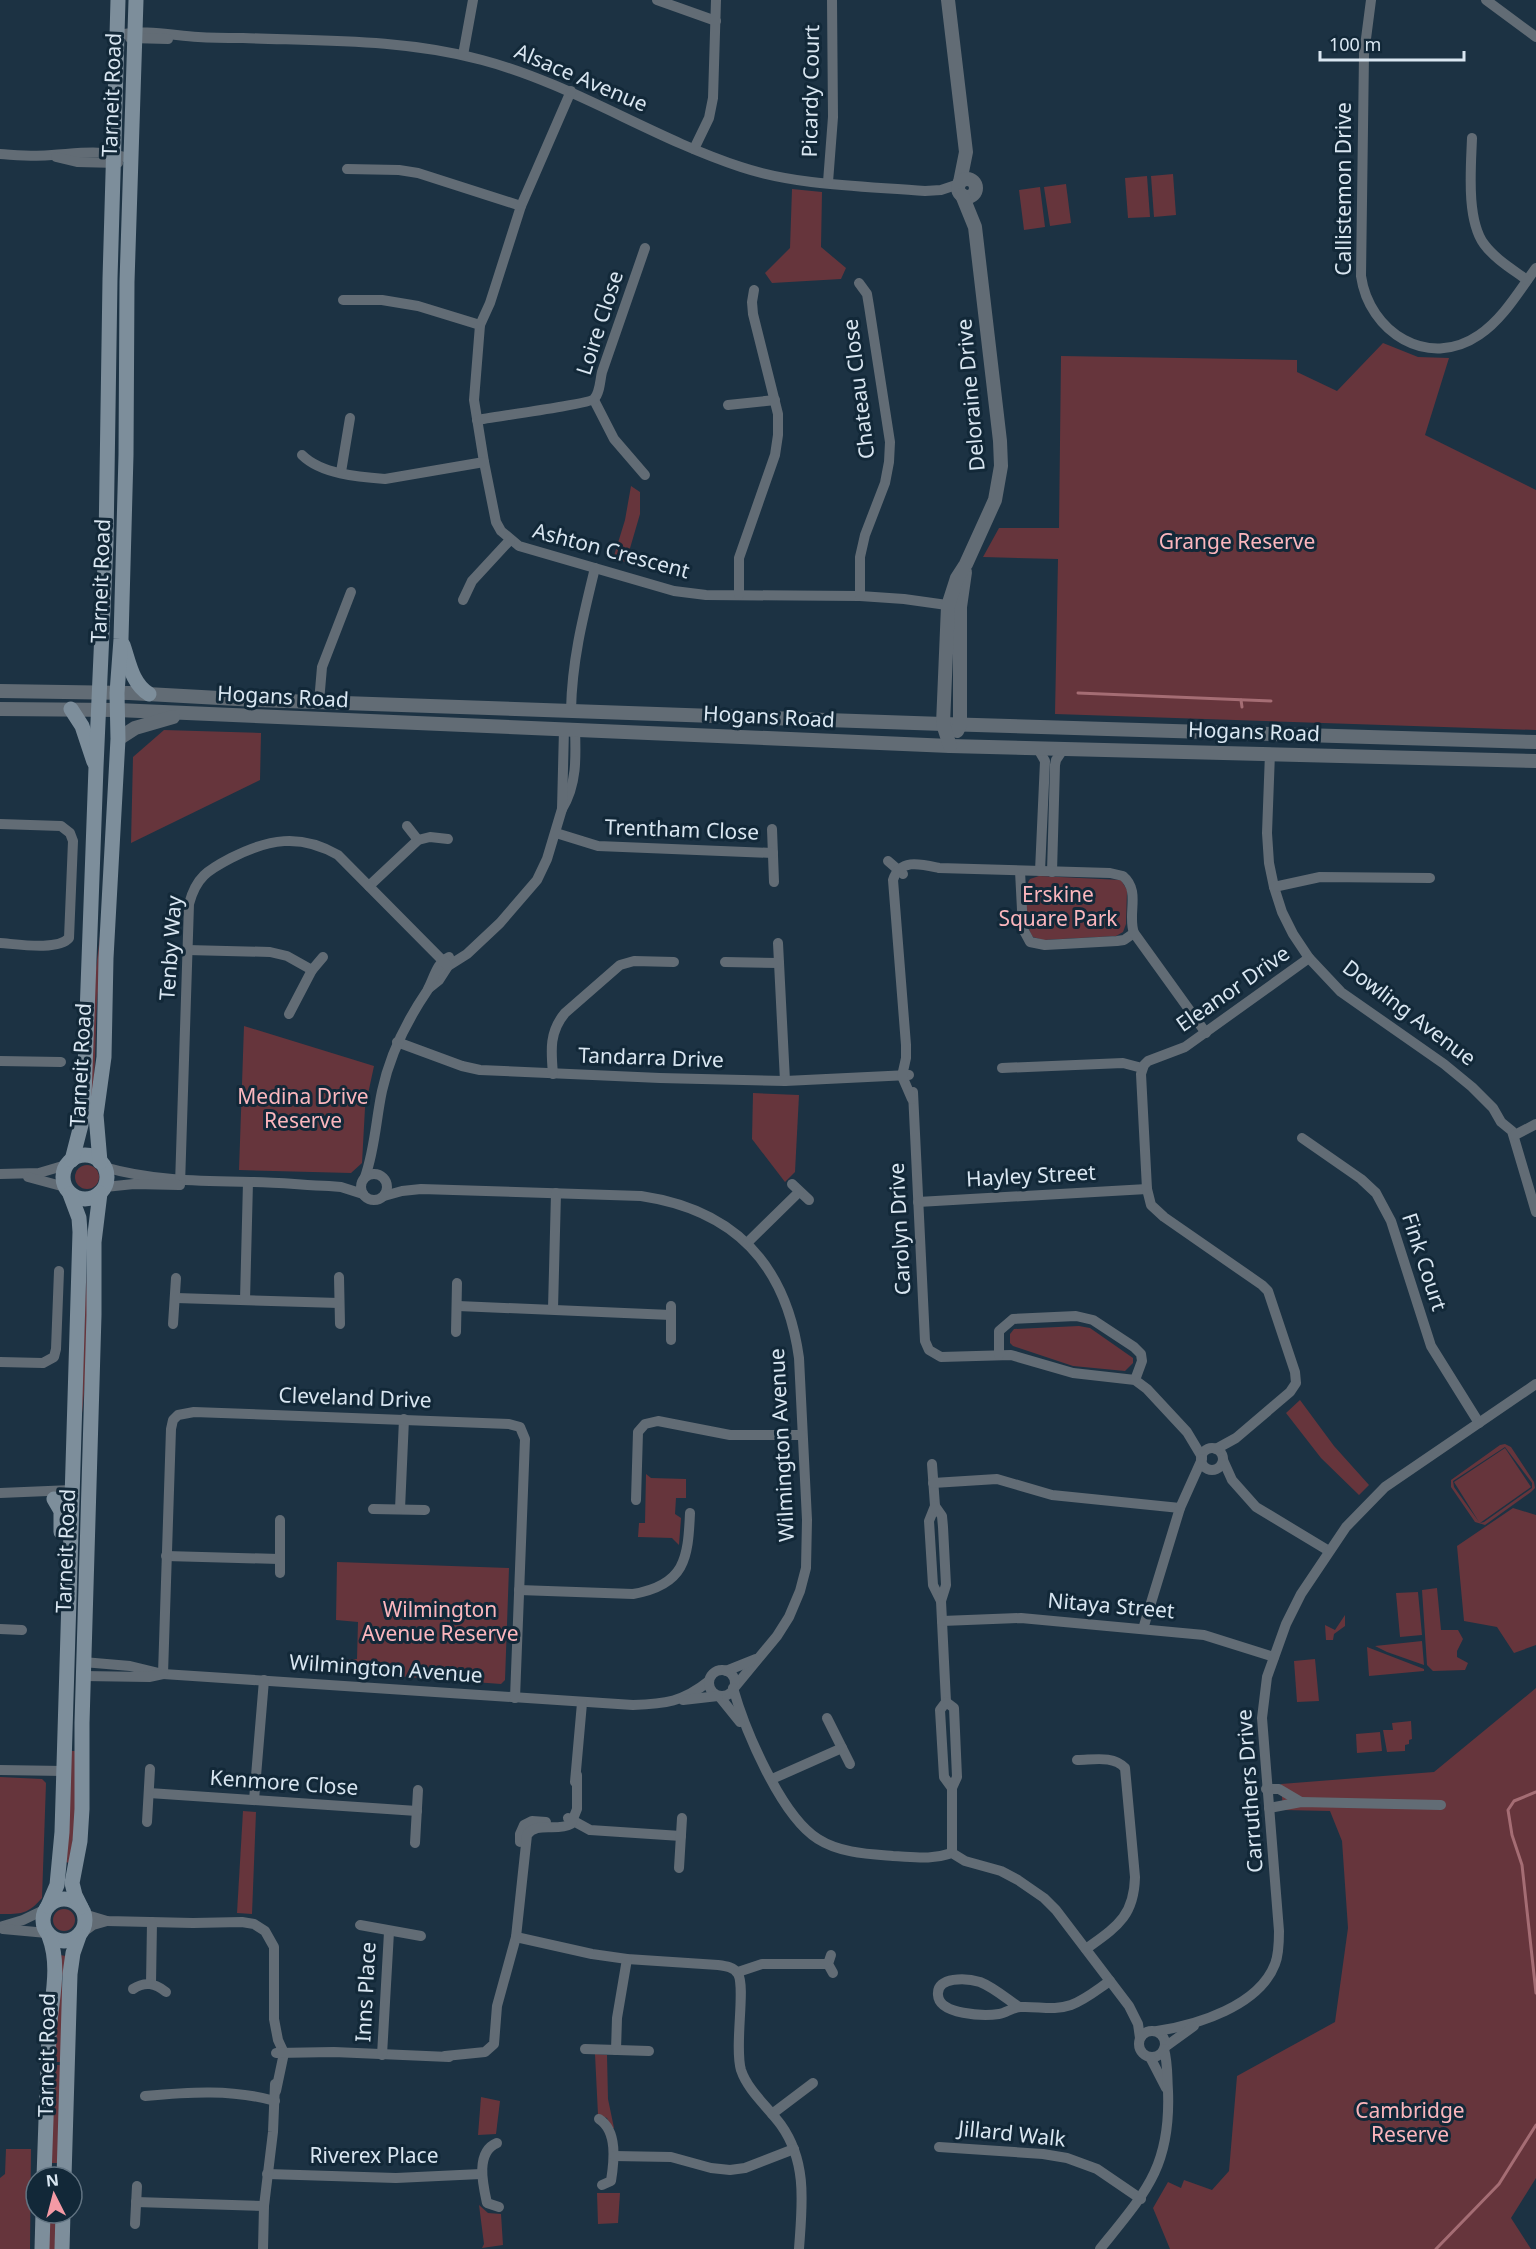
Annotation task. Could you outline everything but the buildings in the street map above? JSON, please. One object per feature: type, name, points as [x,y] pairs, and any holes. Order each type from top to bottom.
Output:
[{"type":"main road","name":"Tarneit Road","points":[[69,1162],[81,1125],[84,1097],[106,542],[118,0]]},
{"type":"main road","name":"Tarneit Road","points":[[102,1164],[96,1115],[104,1057],[106,958],[118,739],[117,693],[121,639],[127,418],[127,282],[136,0]]},
{"type":"main road","points":[[121,639],[133,676],[139,687],[149,694]]},
{"type":"main road","points":[[71,709],[82,726],[96,767]]},
{"type":"main road","points":[[87,1155],[102,1164],[107,1178],[102,1190],[85,1199],[68,1191],[63,1176],[69,1162],[87,1155]]},
{"type":"main road","name":"Tarneit Road","points":[[77,1669],[88,1494],[94,1315],[93,1256],[102,1190]]},
{"type":"main road","name":"Tarneit Road","points":[[68,1191],[79,1218],[80,1232],[69,1590],[77,1669],[82,1809],[80,1841],[72,1883],[81,1908]]},
{"type":"main road","points":[[71,1495],[88,1494]]},
{"type":"main road","points":[[54,1499],[61,1511],[60,1566],[69,1590]]},
{"type":"main road","points":[[47,1907],[54,1901],[68,1899],[81,1908],[85,1921],[80,1934],[67,1941],[54,1940],[48,1935],[42,1921],[47,1907],[57,1885],[61,1857],[64,1735],[77,1669]]},
{"type":"main road","name":"Tarneit Road","points":[[64,2165],[70,1974],[73,1953],[80,1934]]},
{"type":"main road","name":"Tarneit Road","points":[[44,2165],[50,2022],[55,1972],[54,1953],[48,1935]]},
{"type":"main road","points":[[42,2249],[43,2225]]},
{"type":"main road","points":[[62,2249],[63,2225]]},
{"type":"street","points":[[463,55],[474,0]]},
{"type":"street","points":[[657,0],[716,21]]},
{"type":"street","points":[[694,149],[709,118],[713,98],[716,0]]},
{"type":"street","name":"Picardy Court","points":[[828,182],[834,117],[832,0]]},
{"type":"street","name":"Deloraine Drive","points":[[948,0],[966,160],[964,187],[972,217],[999,433],[1001,466],[992,508],[957,578],[953,651],[943,724],[950,746]]},
{"type":"street","name":"Callistemon Drive","points":[[1371,0],[1364,54],[1361,276],[1371,310],[1386,328],[1410,342],[1436,348],[1455,345],[1476,337],[1494,323],[1536,268]]},
{"type":"street","points":[[1485,0],[1536,36]]},
{"type":"street","name":"Alsace Avenue","points":[[117,35],[394,44],[463,55],[515,69],[570,91],[694,149],[759,172],[828,182],[925,191],[964,187]]},
{"type":"street","name":"Ashton Crescent","points":[[570,91],[521,206],[490,303],[480,325],[474,377],[474,400],[496,522],[510,540],[519,546],[674,591],[706,595],[860,596],[954,606]]},
{"type":"street","points":[[1472,138],[1473,213],[1478,234],[1491,252],[1527,280]]},
{"type":"street","points":[[0,154],[50,156],[77,162],[113,158],[131,159]]},
{"type":"street","points":[[347,169],[399,170],[418,173],[521,206]]},
{"type":"street","name":"Loire Close","points":[[477,420],[582,404],[594,400],[645,248]]},
{"type":"street","name":"Chateau Close","points":[[859,283],[867,294],[870,306],[890,442],[885,483],[860,557],[860,596]]},
{"type":"street","points":[[739,595],[739,558],[775,455],[778,414],[753,314],[754,291]]},
{"type":"street","points":[[343,300],[382,300],[418,306],[480,325]]},
{"type":"street","points":[[594,400],[614,439],[645,475]]},
{"type":"street","points":[[728,405],[775,400]]},
{"type":"street","points":[[341,472],[350,418]]},
{"type":"street","points":[[302,455],[317,466],[385,479],[484,462]]},
{"type":"street","points":[[463,600],[472,581],[510,540]]},
{"type":"street","points":[[363,1194],[361,1186],[374,1143],[382,1090],[397,1042],[416,1006],[429,988],[439,980],[445,963],[467,954],[500,923],[537,880],[548,859],[562,809],[570,796],[575,770],[570,729],[573,668],[577,638],[595,568]]},
{"type":"street","points":[[319,702],[322,668],[351,592]]},
{"type":"street","name":"Deloraine Drive","points":[[953,651],[960,725]]},
{"type":"street","name":"Hogans Road","points":[[0,691],[149,694],[960,725],[1536,742]]},
{"type":"street","name":"Hogans Road","points":[[0,707],[117,710],[950,746],[1536,761]]},
{"type":"street","points":[[118,739],[135,728],[183,714]]},
{"type":"street","points":[[950,746],[960,725]]},
{"type":"street","name":"Dowling Avenue","points":[[1272,734],[1267,833],[1274,887],[1289,927],[1309,958],[1341,992],[1444,1064],[1493,1108],[1501,1122],[1515,1135],[1518,1153],[1536,1212]]},
{"type":"street","points":[[1321,736],[1322,754]]},
{"type":"street","points":[[1037,747],[1045,761],[1041,871]]},
{"type":"street","points":[[1052,872],[1055,765],[1064,748]]},
{"type":"street","points":[[0,824],[61,826],[70,833],[73,841],[70,933],[66,942],[56,945],[0,943]]},
{"type":"street","points":[[407,826],[418,840]]},
{"type":"street","name":"Trentham Close","points":[[771,829],[774,882]]},
{"type":"street","name":"Trentham Close","points":[[556,832],[598,846],[773,853]]},
{"type":"street","points":[[369,886],[418,840],[430,837],[448,838]]},
{"type":"street","name":"Tenby Way","points":[[180,1182],[189,904],[199,879],[215,866],[252,847],[284,841],[306,842],[324,847],[338,855],[445,963]]},
{"type":"street","points":[[888,861],[900,872],[911,864],[939,868],[1110,873],[1123,876],[1132,887],[1134,933],[1206,1033]]},
{"type":"street","points":[[1020,871],[1023,929],[1030,942],[1045,945],[1117,941],[1124,940],[1134,933]]},
{"type":"street","name":"Carolyn Drive","points":[[900,872],[893,880],[906,1045],[911,1062],[905,1075],[914,1089],[912,1099],[925,1341],[933,1355],[946,1358],[999,1355]]},
{"type":"street","points":[[1274,887],[1320,877],[1430,878]]},
{"type":"street","points":[[778,943],[785,1081]]},
{"type":"street","points":[[187,950],[270,952],[287,956],[312,970]]},
{"type":"street","points":[[289,1014],[312,970],[322,957]]},
{"type":"street","name":"Eleanor Drive","points":[[1142,1068],[1148,1061],[1185,1047],[1309,958]]},
{"type":"street","points":[[723,960],[779,963]]},
{"type":"street","points":[[553,1074],[552,1035],[558,1021],[565,1013],[620,964],[634,961],[674,962]]},
{"type":"street","name":"Tandarra Drive","points":[[397,1042],[462,1066],[480,1070],[785,1081],[905,1075]]},
{"type":"street","points":[[0,1061],[62,1062]]},
{"type":"street","points":[[1002,1068],[1123,1063],[1142,1068],[1148,1199],[1156,1211],[1262,1284],[1273,1302],[1295,1372],[1296,1383],[1290,1392],[1218,1454]]},
{"type":"street","points":[[1515,1135],[1536,1124]]},
{"type":"street","name":"Fink Court","points":[[1302,1138],[1361,1179],[1376,1193],[1391,1221],[1431,1346],[1479,1423]]},
{"type":"street","points":[[102,1190],[143,1180],[248,1182],[341,1187],[373,1200],[384,1196],[387,1189],[374,1143]]},
{"type":"street","points":[[0,1174],[39,1173],[69,1162]]},
{"type":"street","points":[[102,1164],[143,1180]]},
{"type":"street","points":[[329,1186],[375,1173],[385,1179]]},
{"type":"street","points":[[16,1174],[68,1191]]},
{"type":"street","name":"Wilmington Avenue","points":[[385,1179],[421,1190]]},
{"type":"street","points":[[245,1300],[248,1182]]},
{"type":"street","points":[[747,1243],[795,1188],[809,1200]]},
{"type":"street","name":"Hayley Street","points":[[918,1202],[1147,1189]]},
{"type":"street","name":"Wilmington Avenue","points":[[384,1196],[402,1191],[421,1190],[641,1196],[667,1200],[716,1220],[747,1243],[770,1271],[781,1290],[795,1332],[801,1378],[808,1545],[806,1568],[800,1591],[789,1617],[777,1636],[734,1688]]},
{"type":"street","points":[[553,1309],[556,1193]]},
{"type":"street","points":[[0,1362],[43,1363],[54,1357],[58,1271]]},
{"type":"street","points":[[339,1277],[340,1323]]},
{"type":"street","points":[[173,1324],[176,1278]]},
{"type":"street","points":[[456,1332],[457,1283]]},
{"type":"street","points":[[176,1298],[339,1303]]},
{"type":"street","points":[[458,1305],[671,1310],[671,1340]]},
{"type":"street","points":[[1135,1380],[1142,1361],[1141,1354],[1093,1320],[1076,1316],[1013,1319],[999,1331],[999,1355],[1022,1357],[1073,1373],[1135,1380],[1147,1389],[1187,1432],[1218,1454],[1232,1480],[1256,1507],[1329,1551]]},
{"type":"street","name":"Carruthers Drive","points":[[1165,2048],[1201,2021],[1251,1995],[1266,1979],[1275,1964],[1279,1931],[1262,1718],[1267,1677],[1286,1624],[1301,1594],[1346,1527],[1385,1487],[1536,1384]]},
{"type":"street","name":"Cleveland Drive","points":[[163,1674],[171,1429],[173,1420],[178,1415],[194,1412],[508,1424],[522,1430],[525,1439],[515,1698]]},
{"type":"street","points":[[400,1509],[404,1419]]},
{"type":"street","points":[[636,1500],[638,1432],[645,1424],[658,1421],[673,1422],[730,1435],[802,1435]]},
{"type":"street","points":[[1187,1432],[1202,1458],[1203,1465],[1232,1480]]},
{"type":"street","points":[[1143,1629],[1180,1508],[1191,1480],[1206,1451],[1218,1454]]},
{"type":"street","points":[[1191,1480],[1220,1467],[1218,1454]]},
{"type":"street","points":[[932,1464],[935,1506],[942,1516],[943,1527],[946,1585],[941,1601],[946,1702],[954,1708],[957,1777],[952,1788],[952,1853]]},
{"type":"street","points":[[933,1484],[997,1479],[1052,1495],[1180,1508]]},
{"type":"street","points":[[0,1493],[27,1493],[44,1490],[71,1495]]},
{"type":"street","points":[[27,1493],[54,1499],[71,1495]]},
{"type":"street","points":[[373,1509],[425,1510]]},
{"type":"street","points":[[519,1590],[633,1594],[650,1591],[665,1584],[678,1572],[688,1548],[690,1513]]},
{"type":"street","points":[[280,1520],[280,1573]]},
{"type":"street","points":[[166,1556],[279,1559]]},
{"type":"street","name":"Nitaya Street","points":[[942,1621],[1011,1617],[1212,1636],[1274,1657]]},
{"type":"street","points":[[0,1629],[22,1630]]},
{"type":"street","name":"Wilmington Avenue","points":[[726,1671],[757,1659]]},
{"type":"street","name":"Wilmington Avenue","points":[[77,1669],[582,1703],[660,1705],[693,1693],[709,1681]]},
{"type":"street","points":[[744,1726],[733,1677],[726,1671],[716,1672],[709,1681],[710,1689],[744,1726],[788,1808],[807,1832],[830,1845],[858,1853],[933,1858],[952,1853],[965,1861],[1001,1871],[1018,1880],[1044,1898],[1056,1910],[1129,2006],[1165,2039],[1168,2091],[1165,2144],[1154,2176],[1141,2199],[1100,2249]]},
{"type":"street","points":[[254,1800],[264,1680]]},
{"type":"street","points":[[718,1696],[727,1695],[734,1688]]},
{"type":"street","name":"Wilmington Avenue","points":[[677,1700],[691,1701],[718,1696]]},
{"type":"street","points":[[571,1820],[582,1703]]},
{"type":"street","points":[[827,1718],[850,1764]]},
{"type":"street","points":[[772,1779],[842,1748]]},
{"type":"street","points":[[1077,1760],[1107,1760],[1120,1763],[1125,1768],[1136,1877],[1135,1894],[1130,1910],[1119,1924],[1086,1949]]},
{"type":"street","points":[[147,1822],[150,1769]]},
{"type":"street","points":[[0,1770],[64,1771]]},
{"type":"street","points":[[1266,1789],[1279,1789],[1301,1802]]},
{"type":"street","points":[[415,1843],[418,1790]]},
{"type":"street","name":"Kenmore Close","points":[[149,1793],[417,1811]]},
{"type":"street","points":[[1269,1808],[1301,1802],[1441,1805]]},
{"type":"street","points":[[679,1868],[682,1818]]},
{"type":"street","points":[[280,2053],[334,2052],[478,2058],[488,2056],[497,2050],[501,2036],[501,1995],[516,1936],[520,1834],[524,1825],[532,1821],[571,1820],[590,1830],[681,1836]]},
{"type":"street","points":[[0,1928],[23,1920],[47,1907]]},
{"type":"street","points":[[81,1908],[87,1915],[107,1921],[193,1923],[242,1928],[254,1931],[264,1938],[273,1976],[272,2036],[280,2053],[274,2071],[276,2096],[264,2206],[263,2249]]},
{"type":"street","points":[[80,1934],[93,1925],[107,1921]]},
{"type":"street","points":[[151,1984],[152,1922]]},
{"type":"street","name":"Inns Place","points":[[360,1925],[389,1932],[422,1936]]},
{"type":"street","points":[[0,1928],[48,1935]]},
{"type":"street","name":"Inns Place","points":[[382,2055],[389,1932]]},
{"type":"street","points":[[516,1936],[592,1954],[627,1959],[718,1965],[738,1972],[741,1985],[738,2038],[741,2071],[783,2128],[801,2168],[803,2193],[799,2249]]},
{"type":"street","points":[[616,2050],[617,2018],[627,1959]]},
{"type":"street","points":[[738,1972],[762,1964],[830,1964]]},
{"type":"street","points":[[1019,2007],[979,1982],[946,1981],[938,1989],[941,2004],[956,2012],[998,2014],[1019,2007],[1053,2009],[1070,2006],[1110,1981]]},
{"type":"street","points":[[133,1989],[139,1985],[151,1984],[166,1992]]},
{"type":"street","points":[[1129,2006],[1138,2024],[1140,2050],[1150,2057],[1168,2091]]},
{"type":"street","name":"Carruthers Drive","points":[[1155,2031],[1201,2021]]},
{"type":"street","points":[[1140,2038],[1146,2032],[1155,2031]]},
{"type":"street","points":[[1150,2057],[1158,2056],[1165,2048]]},
{"type":"street","points":[[585,2049],[649,2051]]},
{"type":"street","points":[[772,2114],[813,2083]]},
{"type":"street","points":[[145,2096],[199,2091],[276,2096]]},
{"type":"street","points":[[599,2119],[607,2128],[614,2156],[610,2181],[602,2185]]},
{"type":"street","points":[[497,2143],[489,2147],[486,2153],[482,2174],[487,2203],[499,2207]]},
{"type":"street","name":"Jillard Walk","points":[[939,2147],[1043,2154],[1066,2158],[1097,2169],[1141,2199]]},
{"type":"street","points":[[614,2156],[671,2157],[711,2168],[730,2170],[745,2168],[794,2149]]},
{"type":"street","name":"Riverex Place","points":[[267,2174],[396,2178],[482,2174]]},
{"type":"street","points":[[135,2224],[137,2186]]},
{"type":"street","points":[[136,2202],[264,2206]]},
{"type":"green space","points":[[1173,174],[1176,215],[1154,217],[1151,176]]},
{"type":"green space","points":[[1147,176],[1150,217],[1128,218],[1125,178]]},
{"type":"green space","points":[[1066,184],[1071,223],[1050,226],[1044,187]]},
{"type":"green space","points":[[1040,187],[1045,227],[1024,230],[1019,190]]},
{"type":"green space","points":[[792,189],[822,192],[821,247],[846,268],[841,279],[772,283],[765,273],[790,248]]},
{"type":"green space","name":"Grange Reserve","points":[[1383,343],[1418,357],[1449,358],[1425,435],[1536,490],[1536,730],[1055,714],[1058,559],[983,557],[999,528],[1059,528],[1061,356],[1297,360],[1297,372],[1337,391]]},
{"type":"green space","points":[[631,486],[640,492],[640,514],[626,562],[613,559],[625,520]]},
{"type":"green space","points":[[164,730],[261,733],[260,780],[131,843],[133,757]]},
{"type":"green space","name":"Erskine Square Park","points":[[1039,876],[1121,880],[1127,890],[1126,924],[1123,932],[1116,936],[1043,940],[1033,937],[1026,917],[1025,899],[1030,879]]},
{"type":"green space","points":[[102,920],[94,1076],[92,1100],[89,1100],[93,992]]},
{"type":"green space","name":"Medina Drive Reserve","points":[[244,1026],[374,1066],[365,1108],[362,1163],[351,1173],[239,1170]]},
{"type":"green space","points":[[753,1093],[799,1095],[795,1172],[785,1182],[752,1139]]},
{"type":"green space","points":[[87,1165],[96,1168],[99,1177],[96,1186],[87,1189],[78,1186],[75,1177],[78,1168]]},
{"type":"green space","points":[[86,1275],[87,1348],[81,1422]]},
{"type":"green space","points":[[1079,1326],[1090,1328],[1133,1358],[1133,1363],[1125,1371],[1073,1366],[1010,1343],[1010,1334],[1014,1329]]},
{"type":"green space","points":[[1300,1400],[1334,1446],[1369,1485],[1359,1495],[1321,1458],[1286,1413]]},
{"type":"green space","points":[[1505,1444],[1511,1447],[1534,1482],[1535,1488],[1485,1525],[1475,1522],[1451,1487],[1451,1480],[1500,1445]],"holes":[[[1505,1447],[1532,1483],[1532,1488],[1480,1523],[1531,1487],[1505,1448],[1454,1482],[1479,1522],[1454,1487],[1453,1481]]]},
{"type":"green space","points":[[646,1474],[651,1478],[686,1479],[686,1498],[676,1498],[675,1514],[681,1518],[679,1545],[672,1538],[638,1537],[639,1523],[645,1523]]},
{"type":"green space","points":[[1513,1508],[1536,1515],[1536,1645],[1514,1653],[1497,1627],[1464,1621],[1457,1546]]},
{"type":"green space","name":"Wilmington Avenue Reserve","points":[[337,1562],[509,1568],[505,1680],[501,1684],[339,1672],[339,1659],[357,1659],[358,1622],[336,1620]]},
{"type":"green space","points":[[1437,1588],[1441,1630],[1458,1630],[1463,1639],[1457,1651],[1457,1657],[1468,1663],[1465,1670],[1433,1671],[1427,1665],[1422,1590]]},
{"type":"green space","points":[[1418,1592],[1422,1635],[1400,1637],[1396,1593]]},
{"type":"green space","points":[[1345,1615],[1345,1626],[1334,1634],[1333,1640],[1326,1640],[1325,1625],[1335,1630]]},
{"type":"green space","points":[[1422,1641],[1424,1665],[1375,1646]]},
{"type":"green space","points":[[1367,1647],[1424,1669],[1424,1671],[1369,1676]]},
{"type":"green space","points":[[1315,1659],[1319,1701],[1297,1702],[1294,1661]]},
{"type":"green space","name":"Cambridge Reserve","points":[[1536,1688],[1536,2178],[1511,2218],[1531,2249],[1170,2249],[1153,2208],[1168,2182],[1181,2188],[1184,2180],[1212,2190],[1229,2171],[1237,2076],[1335,2022],[1348,1928],[1342,1841],[1330,1811],[1283,1810],[1281,1784],[1434,1772]]},
{"type":"green space","points":[[1411,1721],[1412,1739],[1409,1740],[1409,1744],[1405,1745],[1405,1751],[1387,1752],[1383,1730],[1393,1730],[1392,1723]]},
{"type":"green space","points":[[1380,1732],[1382,1751],[1357,1753],[1356,1734]]},
{"type":"green space","points":[[69,1751],[78,1751],[77,1815],[69,1863],[66,1862]]},
{"type":"green space","points":[[0,1777],[42,1779],[46,1783],[42,1898],[33,1907],[19,1913],[0,1914]]},
{"type":"green space","points":[[243,1811],[256,1812],[252,1914],[237,1913]]},
{"type":"green space","points":[[64,1909],[72,1912],[75,1920],[72,1928],[64,1931],[56,1928],[53,1920],[56,1912]]},
{"type":"green space","points":[[60,1955],[66,1956],[62,1978],[62,2062],[54,2062]]},
{"type":"green space","points":[[595,2054],[607,2055],[608,2099],[614,2128],[611,2128],[607,2118],[598,2115]]},
{"type":"green space","points":[[54,2065],[62,2065],[59,2163],[50,2163]]},
{"type":"green space","points":[[481,2097],[500,2101],[496,2134],[478,2135]]},
{"type":"green space","points":[[6,2149],[31,2149],[31,2165],[24,2165],[24,2225],[30,2225],[30,2249],[0,2249],[0,2178],[5,2174]]},
{"type":"green space","points":[[597,2193],[620,2193],[618,2223],[598,2224]]},
{"type":"green space","points":[[479,2205],[488,2213],[501,2214],[503,2245],[482,2248],[484,2244]]},
{"type":"green space","points":[[48,2225],[57,2225],[56,2249],[47,2249]]},
{"type":"waterway","points":[[1078,693],[1271,701]]},
{"type":"waterway","points":[[1241,700],[1242,707]]},
{"type":"waterway","points":[[1536,1792],[1514,1801],[1508,1810],[1512,1835],[1522,1865],[1536,1993]]},
{"type":"waterway","points":[[1436,2249],[1499,2184],[1536,2125]]}]
